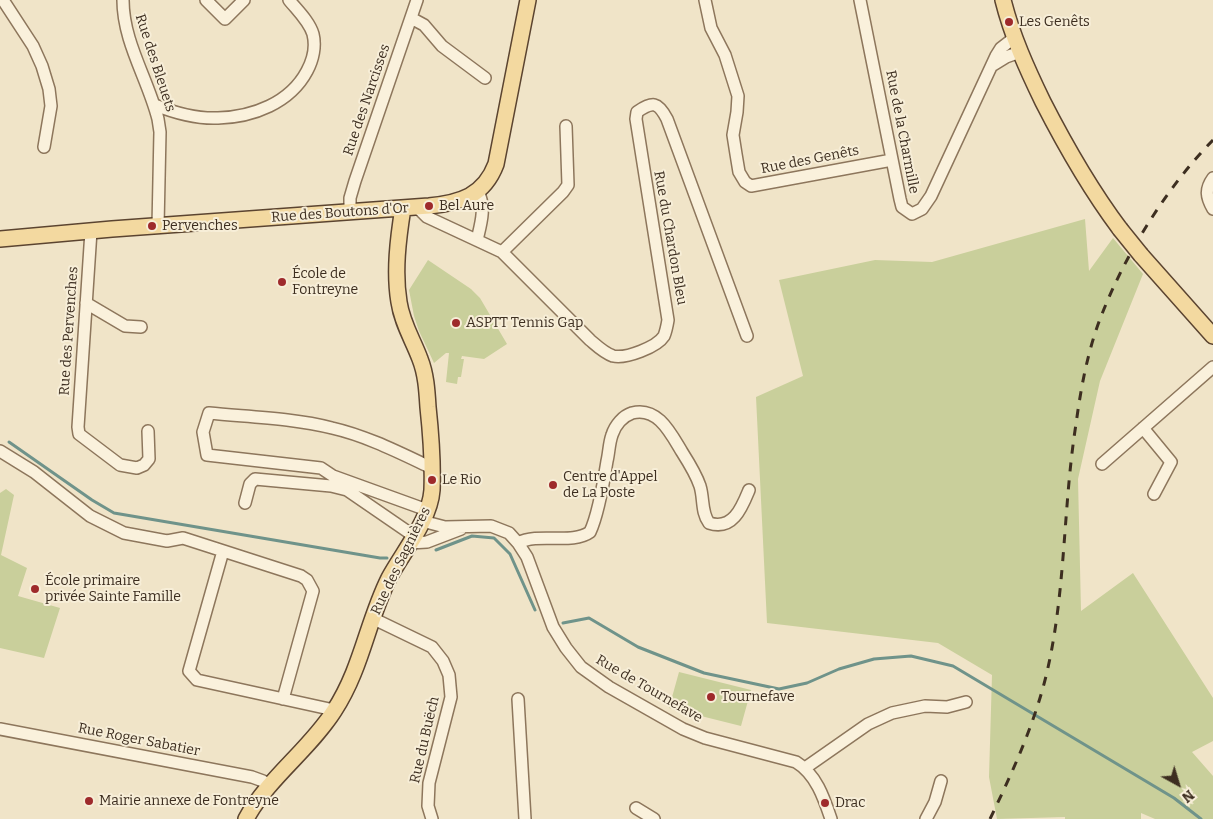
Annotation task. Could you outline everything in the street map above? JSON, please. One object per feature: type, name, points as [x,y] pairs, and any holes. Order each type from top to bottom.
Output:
[{"type":"main road","name":"Rue des Boutons d'Or","points":[[0,239],[350,211],[410,208],[453,203],[464,199],[486,184],[496,164],[528,0]]},
{"type":"main road","points":[[1003,0],[1020,52],[1068,151],[1089,186],[1141,255],[1213,336]]},
{"type":"main road","name":"Rue des Sagnières","points":[[246,819],[258,800],[325,724],[334,710],[353,676],[372,618],[390,577],[425,515],[432,493],[431,432],[424,371],[404,323],[399,303],[397,280],[410,208]]},
{"type":"street","points":[[3,0],[33,46],[49,89],[51,106],[44,147]]},
{"type":"street","name":"Rue des Bleuets","points":[[124,0],[123,13],[126,29],[155,105],[160,132],[158,226]]},
{"type":"street","points":[[206,0],[222,22],[244,0]]},
{"type":"street","points":[[155,105],[181,114],[219,118],[246,114],[268,107],[294,90],[312,63],[314,48],[312,33],[301,14],[289,0]]},
{"type":"street","name":"Rue des Narcisses","points":[[350,211],[350,198],[355,181],[417,0]]},
{"type":"street","name":"Rue des Genêts","points":[[705,0],[711,28],[725,55],[738,96],[733,135],[739,172],[745,182],[751,186],[892,160]]},
{"type":"street","name":"Rue de la Charmille","points":[[860,0],[902,207],[912,214],[922,209],[931,196],[1001,48],[1014,38]]},
{"type":"street","points":[[411,18],[424,25],[442,46],[485,78]]},
{"type":"street","points":[[993,65],[1006,57],[1020,52]]},
{"type":"street","name":"Rue du Chardon Bleu","points":[[410,208],[427,218],[502,252],[604,352],[614,356],[625,356],[649,347],[664,336],[667,308],[636,119],[637,112],[644,106],[657,105],[667,119],[747,336]]},
{"type":"street","points":[[502,252],[568,185],[566,126]]},
{"type":"street","points":[[1213,178],[1206,193],[1213,209]]},
{"type":"street","points":[[477,240],[483,212],[482,200],[478,191]]},
{"type":"street","name":"Rue des Pervenches","points":[[91,231],[79,434],[120,465],[137,468],[144,465],[149,459],[148,432]]},
{"type":"street","points":[[86,303],[125,326],[141,327]]},
{"type":"street","points":[[1102,464],[1213,366]]},
{"type":"street","points":[[518,543],[524,540],[581,537],[590,532],[612,434],[622,419],[638,412],[646,412],[656,417],[664,423],[670,432],[697,478],[703,512],[710,523],[721,524],[735,518],[749,490]]},
{"type":"street","name":"Rue de Tournefave","points":[[432,468],[390,448],[332,428],[209,413],[203,432],[207,455],[322,468],[333,476],[425,515],[445,527],[491,526],[509,533],[527,557],[553,627],[581,667],[609,687],[683,729],[705,738],[796,762],[805,768]]},
{"type":"street","points":[[1143,428],[1171,462],[1154,494]]},
{"type":"street","points":[[0,451],[34,472],[90,516],[124,533],[167,542],[183,538],[301,576],[308,580],[312,591],[283,699]]},
{"type":"street","points":[[246,503],[250,484],[255,479],[332,486],[347,490],[412,539]]},
{"type":"street","name":"Rue de Tournefave","points":[[412,539],[426,542],[468,526]]},
{"type":"street","points":[[223,551],[188,670],[197,680],[334,710]]},
{"type":"street","name":"Rue du Buëch","points":[[372,618],[432,648],[443,661],[449,675],[452,697],[430,783],[428,806],[432,819]]},
{"type":"street","points":[[518,698],[524,819]]},
{"type":"street","points":[[831,819],[817,785],[805,768],[868,724],[892,712],[918,707],[947,707],[966,702]]},
{"type":"street","name":"Rue Roger Sabatier","points":[[0,729],[252,777],[270,786]]},
{"type":"street","points":[[926,819],[935,802],[941,781]]},
{"type":"street","points":[[636,808],[654,819]]},
{"type":"green space","points":[[1085,219],[1089,271],[1113,238],[1143,274],[1100,381],[1078,479],[1081,611],[1133,573],[1213,698],[1213,741],[1192,752],[1213,776],[1213,819],[1155,819],[1141,813],[1141,819],[1065,819],[1065,817],[997,819],[989,777],[992,675],[938,643],[767,623],[756,397],[803,376],[779,280],[875,260],[932,262]]},
{"type":"green space","name":"ASPTT Tennis Gap","points":[[428,260],[471,289],[480,298],[507,344],[484,359],[462,356],[461,359],[464,359],[461,377],[458,377],[457,384],[446,382],[449,353],[446,353],[434,363],[414,316],[409,290]]},
{"type":"green space","points":[[6,489],[14,495],[1,555],[27,568],[18,596],[60,608],[44,658],[0,648],[0,493]]},
{"type":"green space","name":"Tournefave","points":[[679,672],[751,690],[741,726],[669,708]]},
{"type":"waterway","points":[[9,442],[92,500],[114,513],[387,558]]},
{"type":"waterway","points":[[436,550],[472,536],[494,538],[510,554],[535,610]]},
{"type":"waterway","points":[[563,623],[589,618],[638,647],[704,673],[779,689],[807,683],[839,669],[874,659],[911,656],[953,666],[1174,798],[1201,819]]},
{"type":"railway","points":[[990,819],[1030,728],[1047,672],[1058,610],[1078,410],[1086,368],[1097,327],[1123,268],[1149,222],[1180,178],[1213,140]]},
{"type":"place","name":"Les Genêts","points":[[1009,22]]},
{"type":"place","name":"Bel Aure","points":[[429,206]]},
{"type":"place","name":"Pervenches","points":[[152,226]]},
{"type":"place","name":"École de Fontreyne","points":[[282,282]]},
{"type":"place","name":"ASPTT Tennis Gap","points":[[456,323]]},
{"type":"place","name":"Le Rio","points":[[432,480]]},
{"type":"place","name":"Centre d'Appel de La Poste","points":[[553,485]]},
{"type":"place","name":"École primaire privée Sainte Famille","points":[[35,589]]},
{"type":"place","name":"Tournefave","points":[[711,697]]},
{"type":"place","name":"Mairie annexe de Fontreyne","points":[[89,801]]},
{"type":"place","name":"Drac","points":[[825,803]]}]
